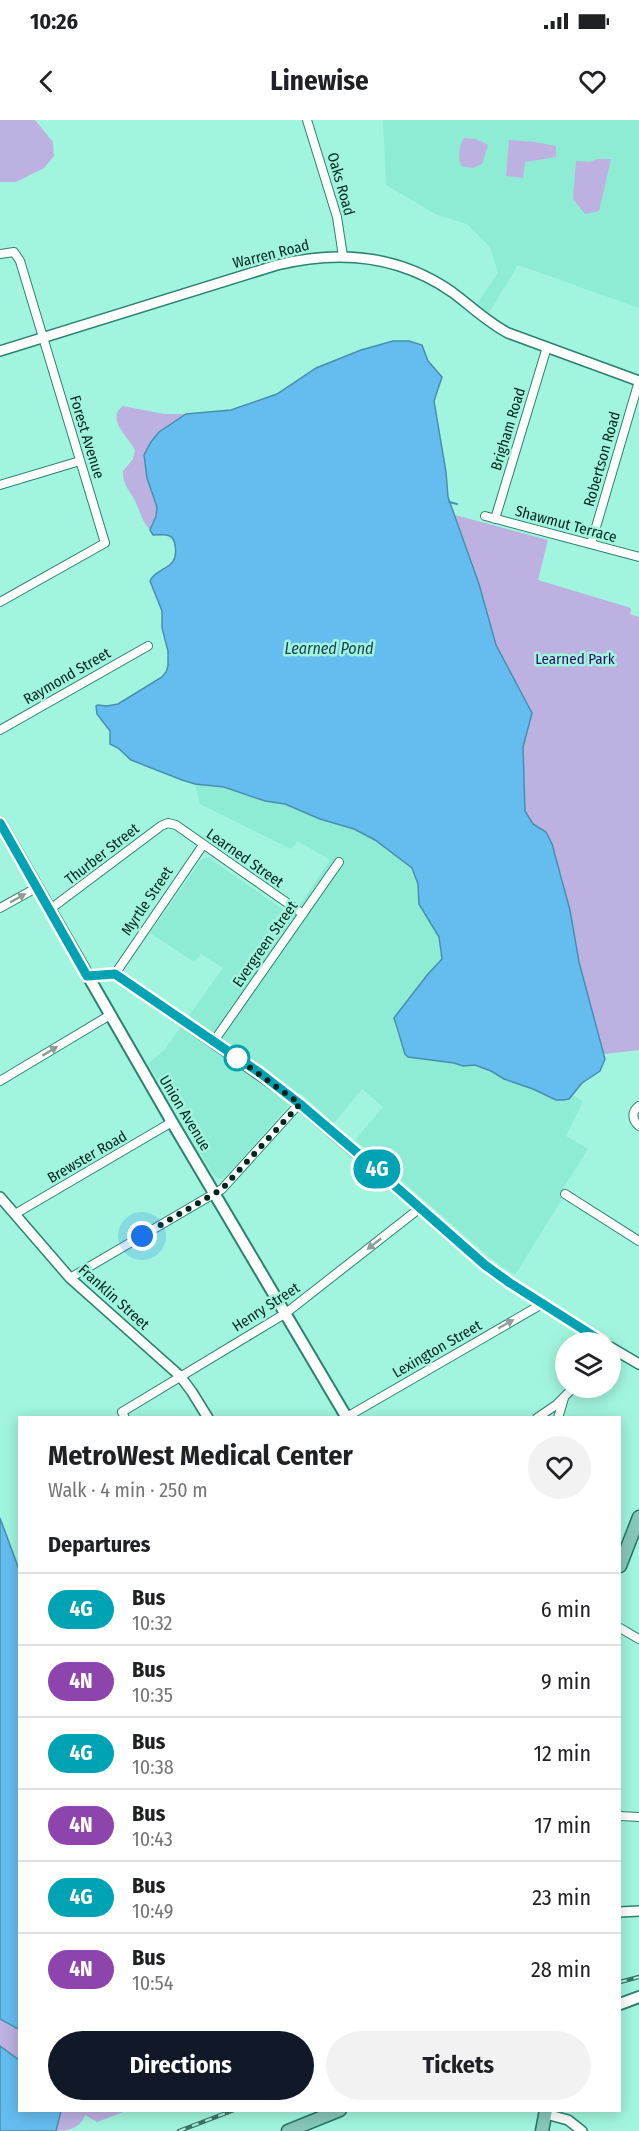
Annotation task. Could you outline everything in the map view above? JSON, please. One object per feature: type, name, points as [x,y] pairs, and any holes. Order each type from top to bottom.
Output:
[{"type":"main road","name":"Union Avenue","points":[[0,823],[172,1122],[345,1416]]},
{"type":"main road","points":[[621,1561],[639,1517]]},
{"type":"main road","points":[[621,2004],[639,1997]]},
{"type":"main road","points":[[288,2131],[335,2112]]},
{"type":"main road","points":[[542,2131],[546,2112]]},
{"type":"street","name":"Oaks Road","points":[[307,120],[337,217],[343,256]]},
{"type":"street","name":"Forest Avenue","points":[[0,254],[14,252],[20,261],[105,543],[0,602]]},
{"type":"street","name":"Warren Road","points":[[0,351],[277,265],[304,259],[343,256],[377,260],[421,274],[452,292],[497,327],[639,381]]},
{"type":"street","name":"Brigham Road","points":[[495,519],[547,347]]},
{"type":"street","name":"Robertson Road","points":[[591,544],[639,381]]},
{"type":"street","points":[[0,485],[80,461]]},
{"type":"street","name":"Shawmut Terrace","points":[[485,516],[639,557]]},
{"type":"street","name":"Raymond Street","points":[[0,730],[148,646]]},
{"type":"street","name":"Learned Street","points":[[172,824],[303,914]]},
{"type":"street","name":"Thurber Street","points":[[49,910],[161,826],[172,824]]},
{"type":"street","name":"Myrtle Street","points":[[115,974],[202,845]]},
{"type":"street","name":"Evergreen Street","points":[[214,1041],[339,862]]},
{"type":"street","points":[[0,908],[36,888]]},
{"type":"street","points":[[87,976],[115,974],[214,1041],[300,1104],[491,1270],[588,1332]]},
{"type":"street","points":[[0,1081],[110,1015]]},
{"type":"street","points":[[70,1278],[215,1194],[228,1183],[300,1104]]},
{"type":"street","points":[[639,1107],[634,1111],[633,1117],[639,1126]]},
{"type":"street","name":"Brewster Road","points":[[15,1214],[172,1122]]},
{"type":"street","points":[[565,1194],[639,1241]]},
{"type":"street","name":"Franklin Street","points":[[0,1197],[70,1278],[180,1376],[207,1416]]},
{"type":"street","name":"Henry Street","points":[[124,1416],[122,1412],[286,1313],[420,1208]]},
{"type":"street","name":"Lexington Street","points":[[348,1416],[542,1304]]},
{"type":"street","points":[[621,1354],[639,1365]]},
{"type":"street","points":[[540,1416],[564,1398]]},
{"type":"street","points":[[559,1416],[565,1398]]},
{"type":"street","points":[[621,1629],[639,1639]]},
{"type":"street","points":[[621,1816],[639,1817]]},
{"type":"street","points":[[621,1912],[639,1911]]},
{"type":"street","points":[[546,2112],[568,2120],[582,2131]]},
{"type":"shaded area","points":[[383,120],[639,120],[639,308],[518,265],[489,313],[478,303],[498,272],[490,247],[467,224],[437,215],[386,185]]},
{"type":"shaded area","points":[[195,784],[224,787],[265,801],[285,804],[320,819],[354,829],[375,840],[412,868],[418,884],[419,904],[439,937],[442,959],[400,1011],[394,1025],[402,1048],[408,1057],[463,1066],[474,1065],[548,1090],[575,1096],[583,1102],[566,1136],[588,1149],[564,1187],[561,1201],[515,1275],[493,1260],[355,1140],[383,1107],[362,1089],[334,1123],[300,1093],[225,1177],[221,1179],[214,1176],[148,1064],[165,1049],[223,968],[201,954],[194,962],[150,933],[201,860],[205,858],[209,858],[292,916],[330,860],[298,841],[291,849],[200,804]]},
{"type":"green space","points":[[0,120],[35,120],[53,142],[54,156],[44,168],[16,182],[0,182]]},
{"type":"green space","points":[[464,138],[476,139],[488,145],[482,164],[473,168],[461,166],[460,152]]},
{"type":"green space","points":[[509,140],[556,146],[556,157],[525,162],[523,178],[506,176]]},
{"type":"green space","points":[[597,159],[611,159],[599,211],[585,214],[573,199],[576,161],[590,162]]},
{"type":"green space","points":[[123,406],[164,414],[186,414],[155,437],[145,455],[145,464],[157,508],[150,530],[124,480],[123,471],[133,459],[135,450],[117,422],[118,411]]},
{"type":"green space","name":"Learned Park","points":[[455,515],[548,540],[538,580],[631,608],[630,614],[639,617],[639,1050],[604,1054],[579,962],[562,876],[543,830],[533,824],[525,811],[523,747],[531,718],[530,708],[496,645],[475,571]]},
{"type":"green space","points":[[0,2019],[13,2028],[18,2028],[18,2059],[0,2046]]},
{"type":"green space","points":[[61,2112],[123,2112],[97,2122],[85,2115],[73,2128],[56,2131]]},
{"type":"water","name":"Learned Pond","points":[[393,341],[409,341],[422,345],[428,361],[442,377],[434,401],[448,497],[479,584],[496,645],[532,713],[523,747],[525,811],[533,824],[546,832],[552,844],[570,910],[579,962],[605,1059],[600,1071],[582,1083],[569,1099],[556,1100],[475,1065],[463,1066],[408,1057],[405,1054],[394,1018],[442,959],[439,937],[419,904],[418,884],[412,868],[375,840],[354,829],[320,819],[285,804],[265,801],[224,787],[195,784],[182,780],[131,760],[110,744],[110,731],[97,714],[96,706],[118,704],[162,677],[168,666],[168,651],[162,628],[162,611],[150,581],[153,576],[171,564],[176,553],[174,541],[170,536],[153,535],[150,530],[157,507],[147,478],[144,455],[151,442],[159,432],[186,414],[231,410],[277,394],[316,368],[361,350]]},
{"type":"water","points":[[0,1518],[18,1567],[18,2028],[0,2019]]},
{"type":"water","points":[[0,2046],[18,2059],[18,2112],[61,2112],[56,2131],[0,2131]]},
{"type":"waterway","points":[[449,502],[457,504]]},
{"type":"railway","points":[[621,1982],[639,1977]]},
{"type":"railway","points":[[179,2131],[229,2112]]},
{"type":"bus line","name":"4G","points":[[0,823],[87,976],[115,974],[249,1065],[300,1104],[485,1265],[587,1332]]},
{"type":"route","points":[[142,1236],[222,1189],[300,1104],[237,1058]]}]
